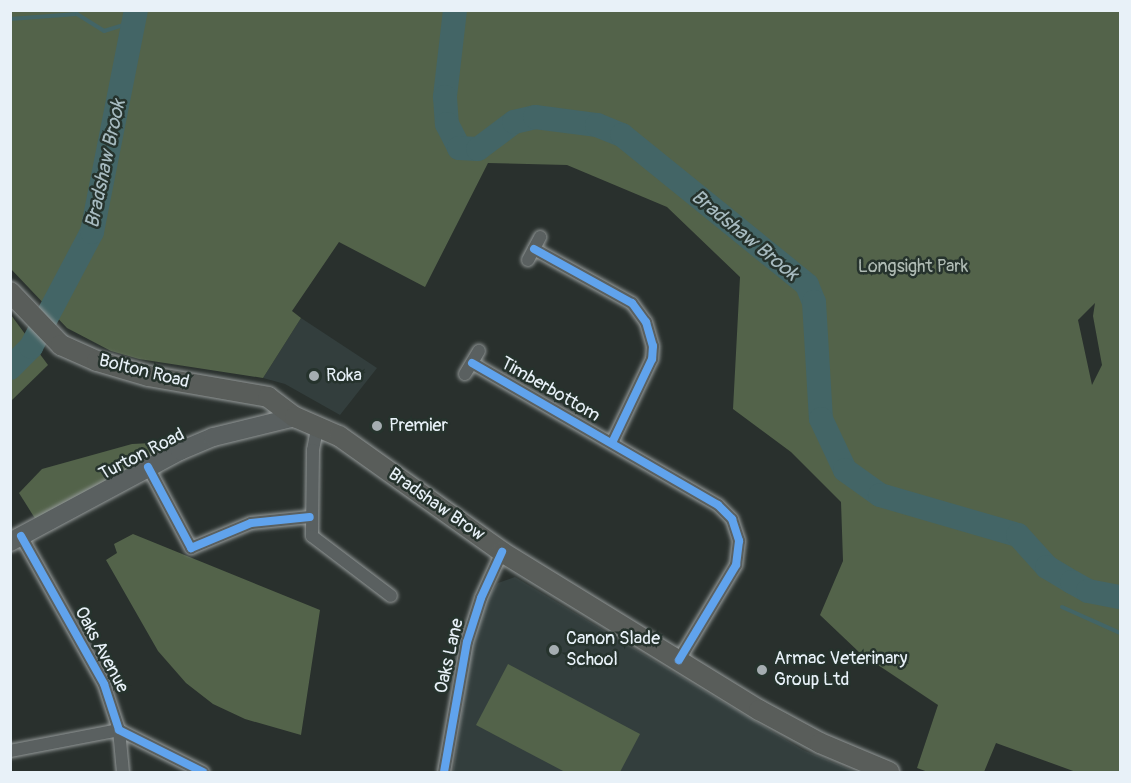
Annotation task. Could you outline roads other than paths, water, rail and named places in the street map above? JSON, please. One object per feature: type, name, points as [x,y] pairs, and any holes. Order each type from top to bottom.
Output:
[{"type":"main road","name":"Bolton Road","points":[[16,299],[61,345],[97,362],[148,376],[268,396],[295,417]]},
{"type":"main road","name":"Bradshaw Brow","points":[[295,417],[318,424],[502,552],[679,660],[820,743],[889,772]]},
{"type":"main road","name":"Turton Road","points":[[16,539],[148,467],[213,437],[295,417]]},
{"type":"street","name":"Timberbottom","points":[[540,237],[531,255],[632,303],[646,322],[653,346],[652,359],[612,443]]},
{"type":"street","name":"Timberbottom","points":[[479,351],[469,368],[612,443],[718,505],[736,529],[739,553],[732,576],[679,660]]},
{"type":"street","points":[[318,424],[310,518],[316,541],[391,596]]},
{"type":"street","points":[[148,467],[191,548],[251,523],[310,518]]},
{"type":"street","name":"Oaks Avenue","points":[[16,539],[104,684],[119,730],[123,772]]},
{"type":"street","name":"Oaks Lane","points":[[444,772],[467,642],[481,598],[502,552]]},
{"type":"street","points":[[10,751],[119,730],[203,772]]},
{"type":"waterway","name":"Bradshaw Brook","points":[[10,368],[31,347],[92,232],[136,10]]},
{"type":"waterway","name":"Bradshaw Brook","points":[[455,10],[445,97],[447,124],[459,148],[478,149],[514,122],[535,117],[597,125],[622,135],[807,285],[814,302],[821,419],[845,470],[880,495],[1018,535],[1047,567],[1088,591],[1120,597]]},
{"type":"waterway","points":[[10,19],[77,14],[104,31],[134,22]]},
{"type":"waterway","points":[[1062,607],[1120,633]]},
{"type":"place","name":"Roka","points":[[314,376]]},
{"type":"place","name":"Premier","points":[[377,426]]},
{"type":"place","name":"Canon Slade School","points":[[554,650]]},
{"type":"place","name":"Armac Veterinary Group Ltd","points":[[762,670]]},
{"type":"park label","name":"Longsight Park","points":[[913,267]]}]
